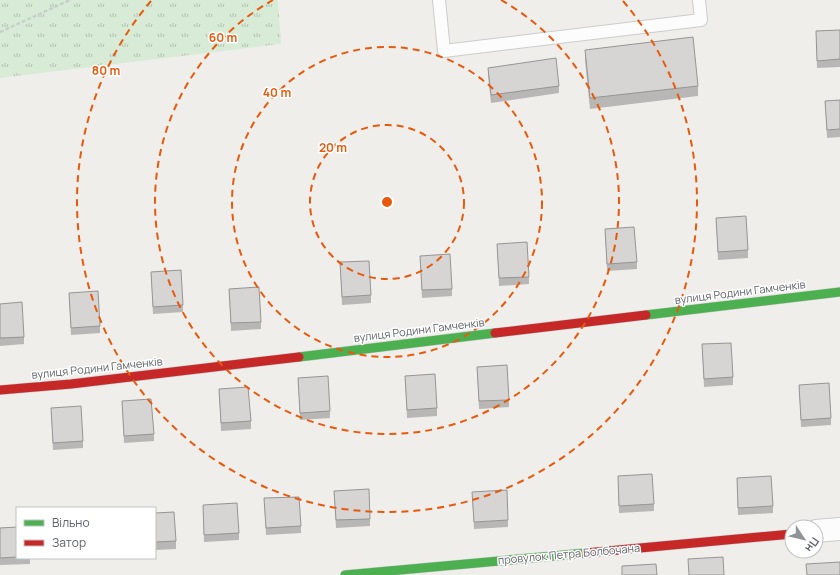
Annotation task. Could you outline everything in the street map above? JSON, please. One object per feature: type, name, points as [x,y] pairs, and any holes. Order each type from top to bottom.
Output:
[{"type":"street","name":"вулиця Родини Гамченків","points":[[0,390],[71,384],[840,292]]},
{"type":"street","points":[[824,531],[840,529]]},
{"type":"street","name":"провулок Петра Болбочана","points":[[345,575],[784,535]]},
{"type":"lane","points":[[439,0],[444,50],[701,20],[699,0]]},
{"type":"path","points":[[0,32],[70,0]]},
{"type":"green space","points":[[0,0],[278,0],[281,44],[0,78]]},
{"type":"building","points":[[840,30],[840,59],[817,61],[816,31]]},
{"type":"building","points":[[693,37],[698,86],[590,98],[585,50]]},
{"type":"building","points":[[556,58],[559,86],[491,95],[488,68]]},
{"type":"building","points":[[840,100],[840,129],[827,130],[825,101]]},
{"type":"building","points":[[746,216],[748,250],[718,252],[716,218]]},
{"type":"building","points":[[634,227],[637,262],[607,264],[605,229]]},
{"type":"building","points":[[527,242],[529,277],[499,278],[497,244]]},
{"type":"building","points":[[450,254],[452,289],[422,290],[420,256]]},
{"type":"building","points":[[369,261],[371,295],[342,297],[340,262]]},
{"type":"building","points":[[181,270],[183,305],[153,307],[151,272]]},
{"type":"building","points":[[259,287],[261,322],[231,323],[229,289]]},
{"type":"building","points":[[98,291],[100,326],[71,328],[69,293]]},
{"type":"building","points":[[22,302],[24,337],[0,338],[0,304]]},
{"type":"building","points":[[731,343],[733,377],[704,379],[702,344]]},
{"type":"building","points":[[507,365],[509,400],[479,401],[477,367]]},
{"type":"building","points":[[435,374],[437,408],[407,410],[405,376]]},
{"type":"building","points":[[328,376],[330,411],[300,413],[298,378]]},
{"type":"building","points":[[829,383],[831,418],[801,420],[799,385]]},
{"type":"building","points":[[248,387],[251,421],[221,423],[219,389]]},
{"type":"building","points":[[151,399],[154,434],[124,436],[122,401]]},
{"type":"building","points":[[81,406],[83,441],[53,443],[51,408]]},
{"type":"building","points":[[652,474],[654,504],[619,506],[618,476]]},
{"type":"building","points":[[771,476],[773,506],[738,508],[737,478]]},
{"type":"building","points":[[369,489],[370,519],[336,520],[334,491]]},
{"type":"building","points":[[507,490],[508,520],[474,522],[472,492]]},
{"type":"building","points":[[299,497],[301,526],[266,528],[264,498]]},
{"type":"building","points":[[237,503],[239,533],[204,535],[203,505]]},
{"type":"building","points":[[174,512],[176,541],[156,542],[156,513]]},
{"type":"building","points":[[16,527],[16,557],[0,558],[0,528]]},
{"type":"building","points":[[723,557],[724,575],[689,575],[688,559]]},
{"type":"building","points":[[840,562],[840,575],[807,575],[806,564]]},
{"type":"building","points":[[656,564],[657,575],[622,575],[622,566]]},
{"type":"traffic: fast","points":[[646,315],[840,292]]},
{"type":"traffic: fast","points":[[299,357],[495,333]]},
{"type":"traffic: fast","points":[[345,575],[586,553]]},
{"type":"traffic: jam","points":[[495,333],[646,315]]},
{"type":"traffic: jam","points":[[0,390],[71,384],[299,357]]},
{"type":"traffic: jam","points":[[586,553],[784,535]]}]
